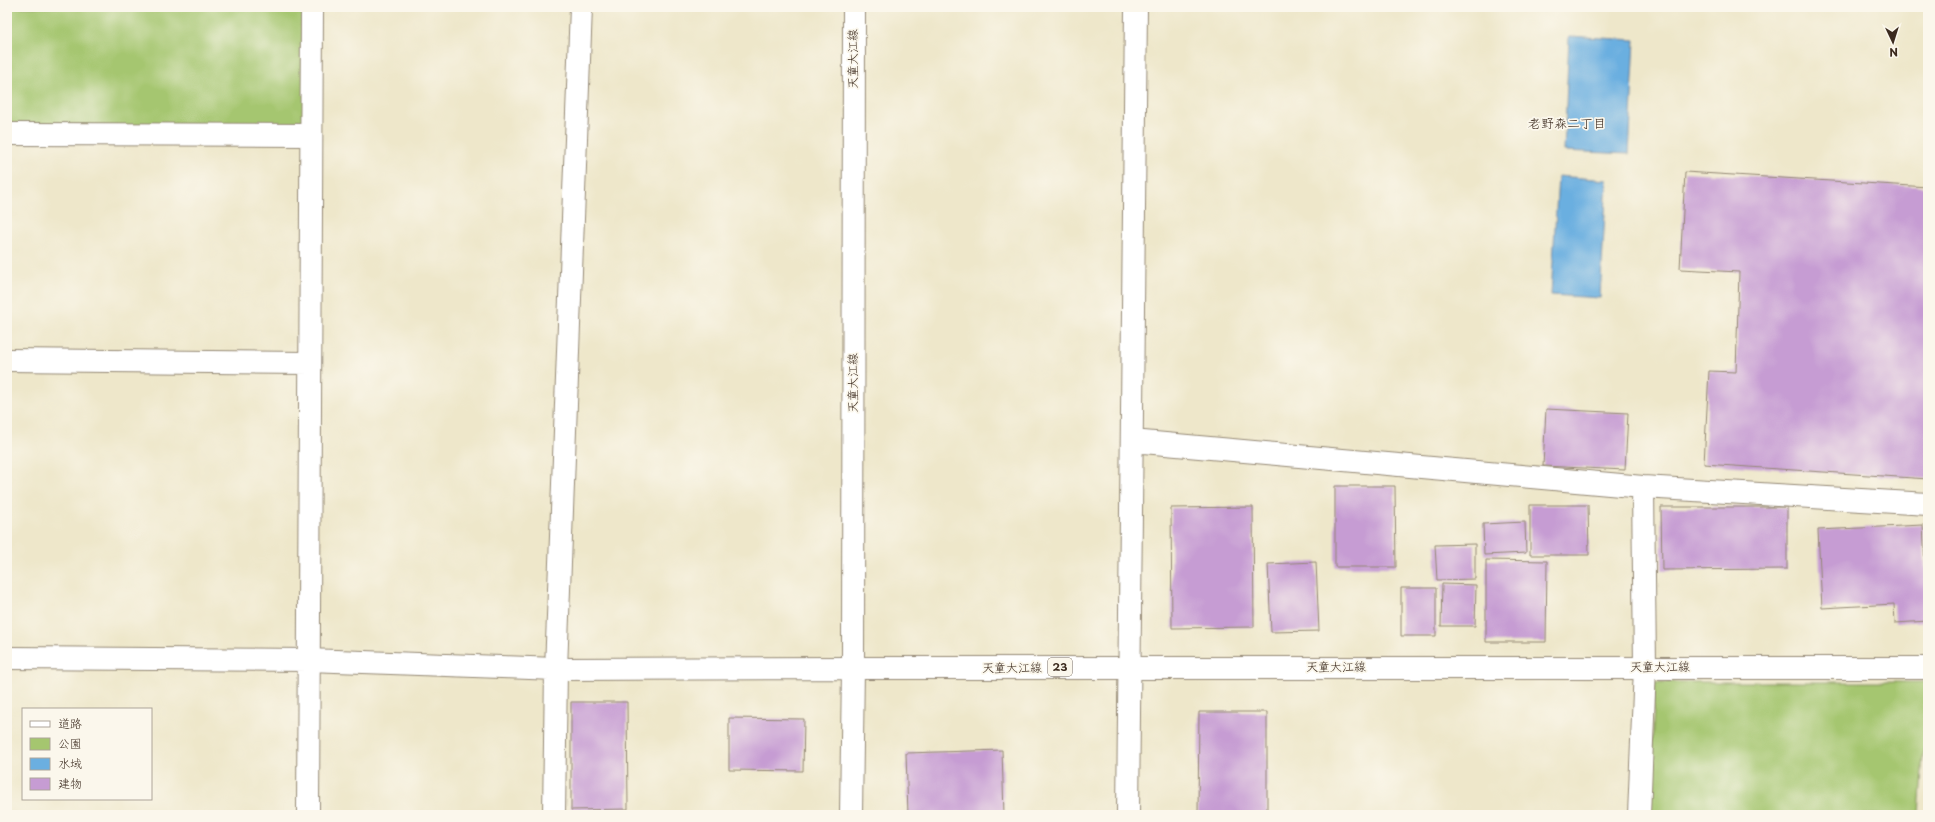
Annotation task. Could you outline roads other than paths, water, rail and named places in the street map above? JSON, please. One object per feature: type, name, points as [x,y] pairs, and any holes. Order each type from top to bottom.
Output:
[{"type":"street","points":[[308,815],[312,7]]},
{"type":"street","points":[[554,815],[556,669],[581,7]]},
{"type":"street","name":"天童大江線","points":[[854,7],[853,668],[1928,668]]},
{"type":"street","points":[[1128,815],[1136,7]]},
{"type":"street","points":[[7,134],[311,135]]},
{"type":"street","points":[[7,360],[310,363]]},
{"type":"street","points":[[1132,441],[1643,486],[1928,504]]},
{"type":"street","points":[[1639,815],[1646,667],[1643,486]]},
{"type":"street","points":[[7,658],[308,660],[556,669],[853,668],[851,815]]},
{"type":"water","points":[[1569,36],[1635,40],[1629,154],[1564,151]]},
{"type":"water","points":[[1558,176],[1607,180],[1600,298],[1551,295]]},
{"type":"district","name":"老野森二丁目","points":[[1567,123]]}]
